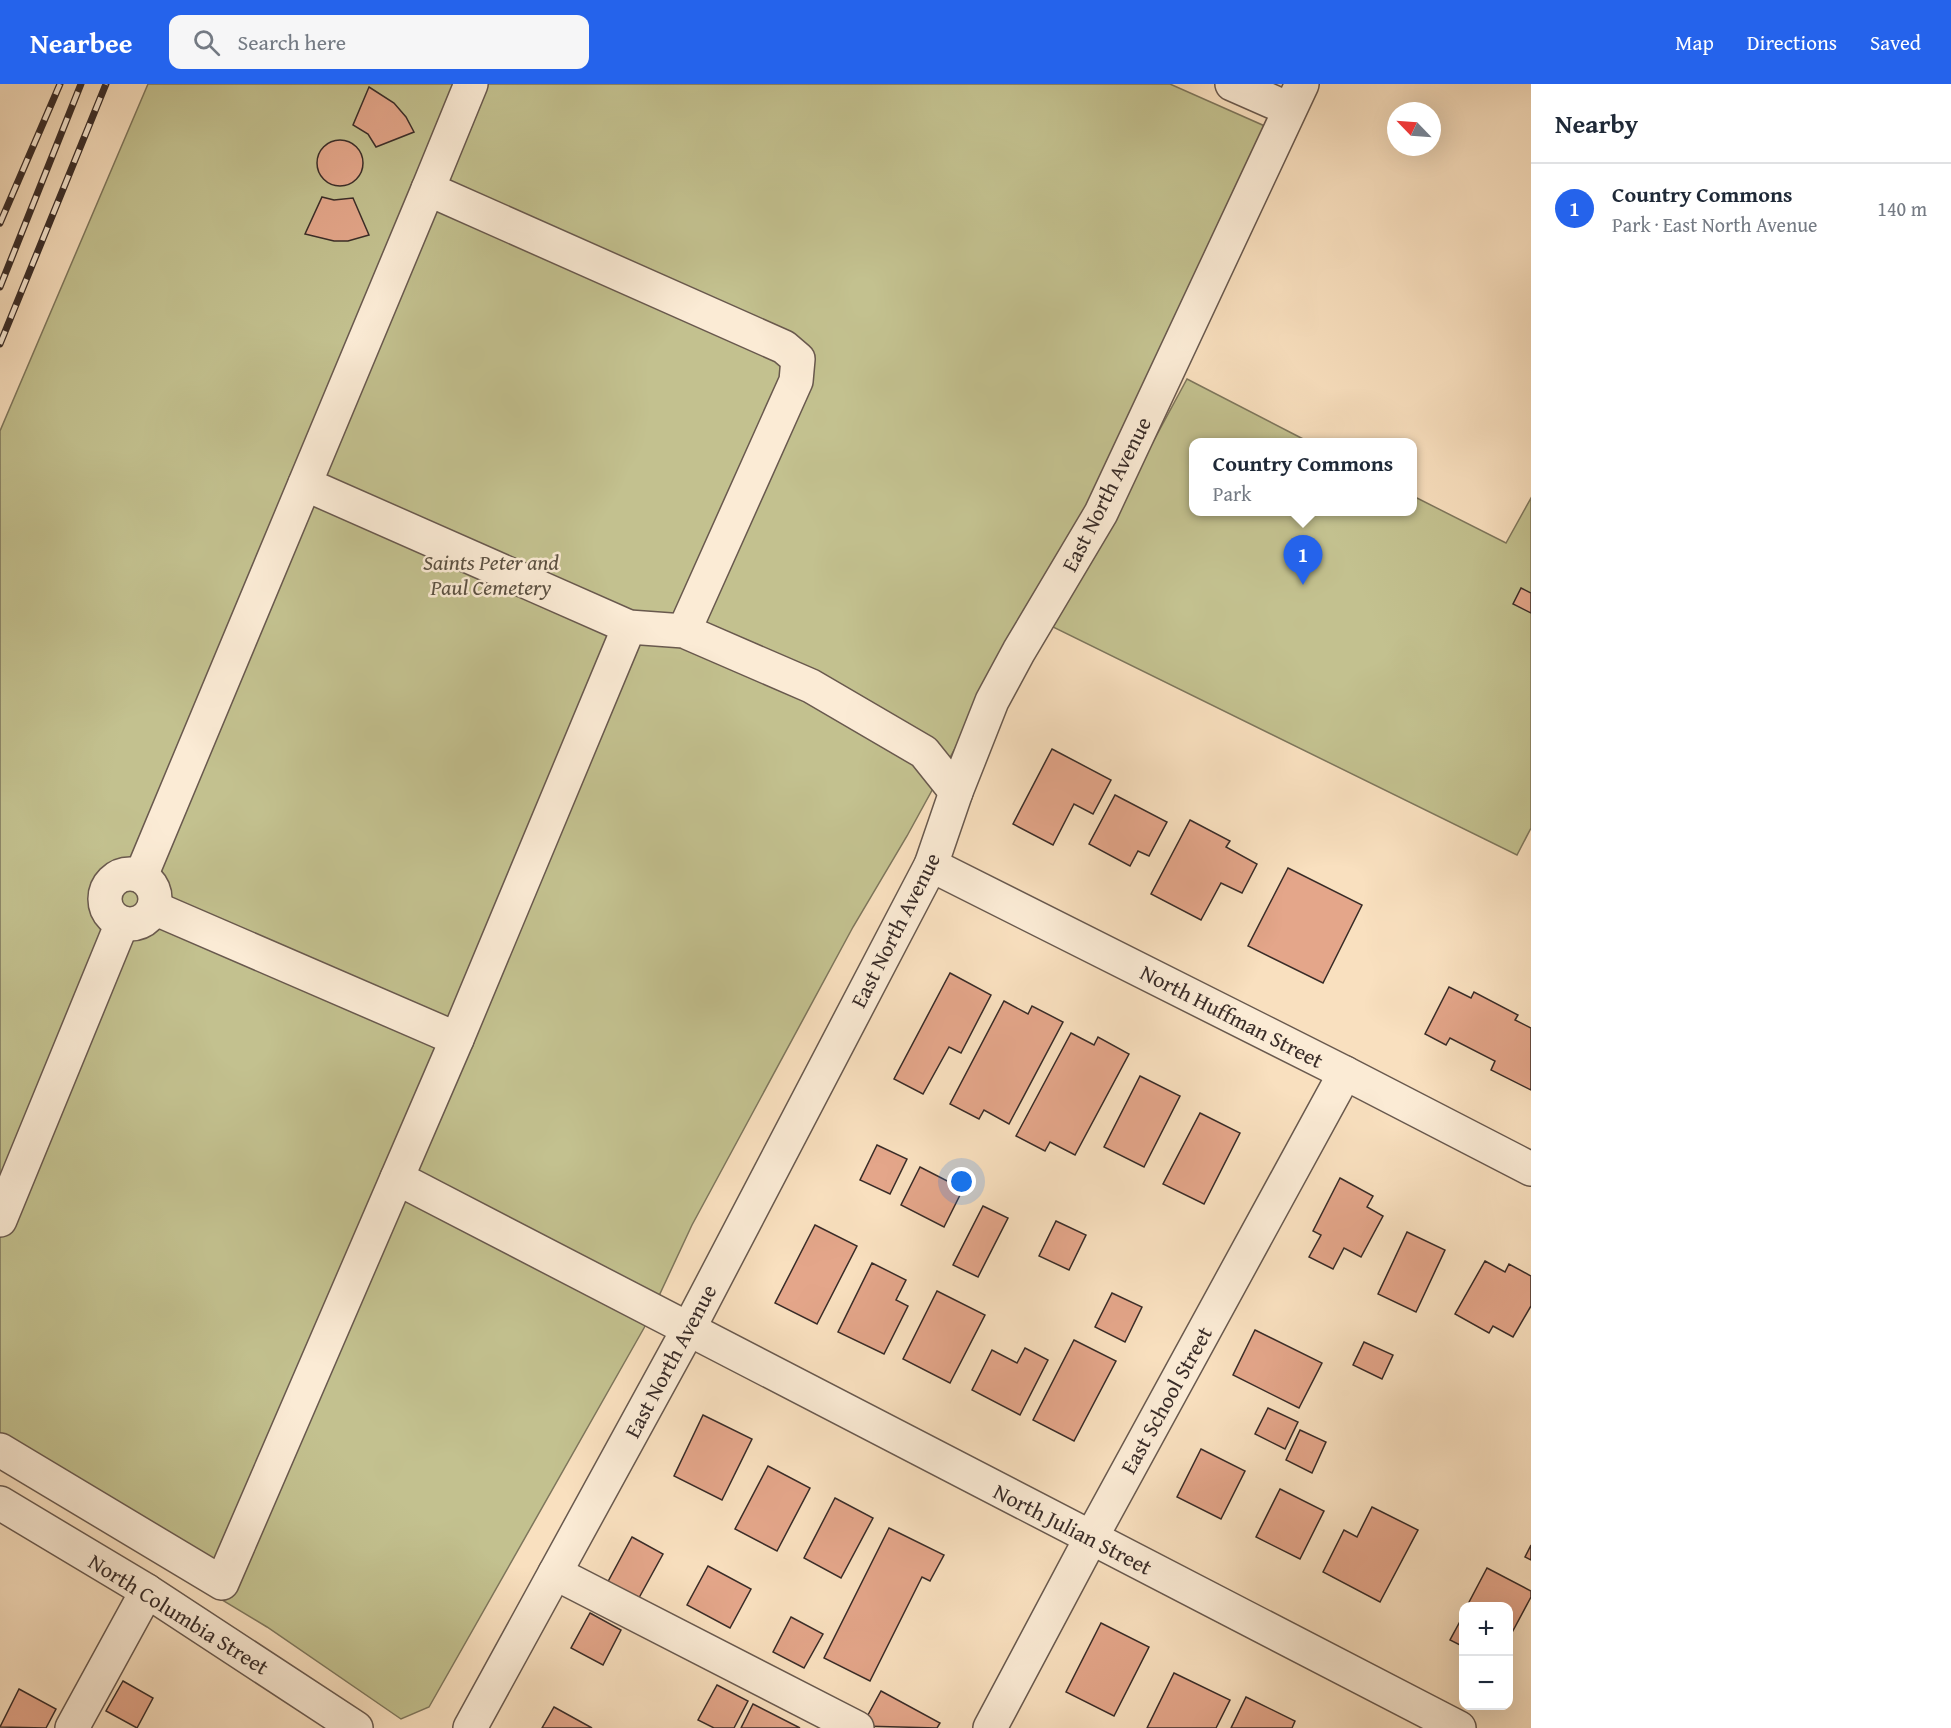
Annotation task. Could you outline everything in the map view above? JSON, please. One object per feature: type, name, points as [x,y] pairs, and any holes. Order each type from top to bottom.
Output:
[{"type":"street","points":[[141,876],[471,84]]},
{"type":"street","points":[[1232,84],[1296,96]]},
{"type":"street","name":"East North Avenue","points":[[470,1728],[688,1330],[931,865],[956,792],[992,701],[1101,513],[1296,96]]},
{"type":"street","points":[[428,189],[784,346],[798,359],[795,381],[684,631]]},
{"type":"street","points":[[305,484],[629,627],[684,631],[811,686],[882,725],[924,752],[956,792]]},
{"type":"street","points":[[0,1450],[222,1583],[457,1039],[629,627]]},
{"type":"street","name":"North Huffman Street","points":[[931,865],[1531,1169]]},
{"type":"street","points":[[125,875],[141,876],[153,888],[154,908],[146,919],[139,923],[122,923],[110,913],[105,898],[107,890],[118,878],[125,875]]},
{"type":"street","points":[[154,908],[457,1039]]},
{"type":"street","points":[[0,1220],[122,923]]},
{"type":"street","name":"East School Street","points":[[990,1728],[1345,1073]]},
{"type":"street","name":"North Julian Street","points":[[397,1178],[1459,1728]]},
{"type":"street","name":"North Columbia Street","points":[[0,1503],[147,1591],[356,1728]]},
{"type":"street","points":[[555,1573],[857,1728]]},
{"type":"street","points":[[72,1728],[147,1591]]},
{"type":"green space","name":"Saints Peter and Paul Cemetery","points":[[148,84],[1170,84],[1267,127],[1096,496],[907,836],[853,927],[692,1225],[644,1328],[429,1707],[401,1719],[267,1627],[0,1466],[0,431]]},
{"type":"green space","points":[[1187,379],[1301,438],[1189,438],[1189,516],[1417,516],[1417,498],[1506,543],[1531,498],[1531,828],[1517,855],[1053,627]]},
{"type":"building","points":[[369,87],[394,103],[406,117],[414,132],[376,147],[368,134],[353,125]]},
{"type":"building","points":[[340,140],[356,147],[363,163],[356,179],[340,186],[324,179],[317,163],[324,147]]},
{"type":"building","points":[[322,197],[334,200],[353,198],[369,235],[348,241],[334,241],[305,234]]},
{"type":"building","points":[[1521,588],[1531,593],[1531,613],[1513,604]]},
{"type":"building","points":[[1052,749],[1111,780],[1093,814],[1074,804],[1053,845],[1013,824]]},
{"type":"building","points":[[1115,795],[1167,822],[1149,856],[1138,851],[1130,866],[1089,844]]},
{"type":"building","points":[[1190,820],[1230,841],[1226,847],[1257,864],[1242,893],[1221,883],[1201,920],[1151,894]]},
{"type":"building","points":[[1288,868],[1362,905],[1323,983],[1248,946]]},
{"type":"building","points":[[950,973],[991,995],[961,1053],[949,1047],[923,1094],[894,1079]]},
{"type":"building","points":[[1449,987],[1471,998],[1474,992],[1518,1015],[1515,1020],[1531,1028],[1531,1090],[1491,1070],[1495,1061],[1450,1038],[1446,1045],[1425,1034]]},
{"type":"building","points":[[1004,1001],[1028,1014],[1032,1006],[1063,1022],[1009,1124],[984,1110],[979,1119],[950,1104]]},
{"type":"building","points":[[1071,1033],[1094,1045],[1098,1037],[1129,1054],[1075,1155],[1050,1142],[1045,1151],[1016,1136]]},
{"type":"building","points":[[1140,1076],[1180,1096],[1144,1167],[1104,1147]]},
{"type":"building","points":[[1200,1113],[1240,1133],[1204,1204],[1163,1184]]},
{"type":"building","points":[[877,1145],[907,1159],[890,1194],[860,1180]]},
{"type":"building","points":[[920,1167],[963,1189],[944,1227],[901,1205]]},
{"type":"building","points":[[1340,1178],[1373,1196],[1367,1207],[1383,1216],[1361,1257],[1344,1248],[1333,1269],[1309,1257],[1321,1235],[1313,1231]]},
{"type":"building","points":[[983,1206],[1008,1218],[978,1277],[953,1265]]},
{"type":"building","points":[[1056,1221],[1086,1235],[1069,1270],[1039,1256]]},
{"type":"building","points":[[815,1225],[857,1246],[817,1324],[775,1303]]},
{"type":"building","points":[[1407,1232],[1445,1250],[1416,1312],[1378,1294]]},
{"type":"building","points":[[1485,1261],[1505,1272],[1509,1264],[1531,1276],[1531,1306],[1513,1337],[1493,1326],[1489,1333],[1455,1314]]},
{"type":"building","points":[[872,1263],[906,1280],[896,1300],[908,1306],[884,1354],[838,1332]]},
{"type":"building","points":[[937,1291],[985,1315],[950,1383],[903,1359]]},
{"type":"building","points":[[1112,1293],[1142,1307],[1125,1342],[1095,1327]]},
{"type":"building","points":[[1255,1330],[1322,1363],[1299,1408],[1233,1375]]},
{"type":"building","points":[[1074,1340],[1116,1361],[1074,1441],[1033,1420]]},
{"type":"building","points":[[1364,1342],[1393,1355],[1382,1379],[1353,1365]]},
{"type":"building","points":[[1025,1348],[1048,1360],[1020,1415],[972,1390],[992,1350],[1017,1363]]},
{"type":"building","points":[[1268,1408],[1298,1422],[1285,1449],[1255,1434]]},
{"type":"building","points":[[703,1415],[752,1439],[722,1500],[674,1476]]},
{"type":"building","points":[[1300,1430],[1326,1442],[1312,1473],[1286,1460]]},
{"type":"building","points":[[1201,1449],[1245,1471],[1221,1519],[1177,1497]]},
{"type":"building","points":[[768,1466],[810,1488],[777,1551],[735,1529]]},
{"type":"building","points":[[1280,1489],[1324,1511],[1300,1559],[1256,1537]]},
{"type":"building","points":[[835,1498],[873,1518],[841,1578],[804,1558]]},
{"type":"building","points":[[1372,1507],[1418,1530],[1380,1602],[1323,1572],[1344,1530],[1357,1537]]},
{"type":"building","points":[[889,1528],[944,1555],[930,1581],[922,1577],[870,1681],[824,1658]]},
{"type":"building","points":[[632,1537],[663,1554],[635,1605],[604,1589]]},
{"type":"building","points":[[1531,1545],[1531,1560],[1525,1557]]},
{"type":"building","points":[[708,1566],[751,1589],[730,1628],[687,1605]]},
{"type":"building","points":[[1487,1568],[1531,1591],[1531,1597],[1513,1631],[1513,1602],[1469,1602]]},
{"type":"building","points":[[590,1613],[621,1630],[603,1665],[571,1648]]},
{"type":"building","points":[[791,1617],[823,1634],[804,1668],[773,1652]]},
{"type":"building","points":[[1101,1623],[1149,1647],[1114,1716],[1066,1692]]},
{"type":"building","points":[[1459,1623],[1459,1644],[1450,1640]]},
{"type":"building","points":[[1174,1673],[1230,1700],[1216,1728],[1147,1728]]},
{"type":"building","points":[[123,1681],[153,1698],[137,1728],[106,1711]]},
{"type":"building","points":[[717,1685],[748,1701],[734,1728],[714,1728],[698,1720]]},
{"type":"building","points":[[19,1689],[56,1709],[46,1728],[0,1727]]},
{"type":"building","points":[[881,1691],[940,1723],[937,1728],[862,1726]]},
{"type":"building","points":[[1246,1697],[1295,1721],[1292,1728],[1231,1728]]},
{"type":"building","points":[[753,1704],[800,1728],[741,1728]]},
{"type":"building","points":[[554,1707],[592,1728],[542,1728]]},
{"type":"railway","points":[[0,223],[60,84]]},
{"type":"railway","points":[[0,287],[81,84]]},
{"type":"railway","points":[[0,344],[106,84]]},
{"type":"place","name":"Country Commons","points":[[1303,585]]}]
